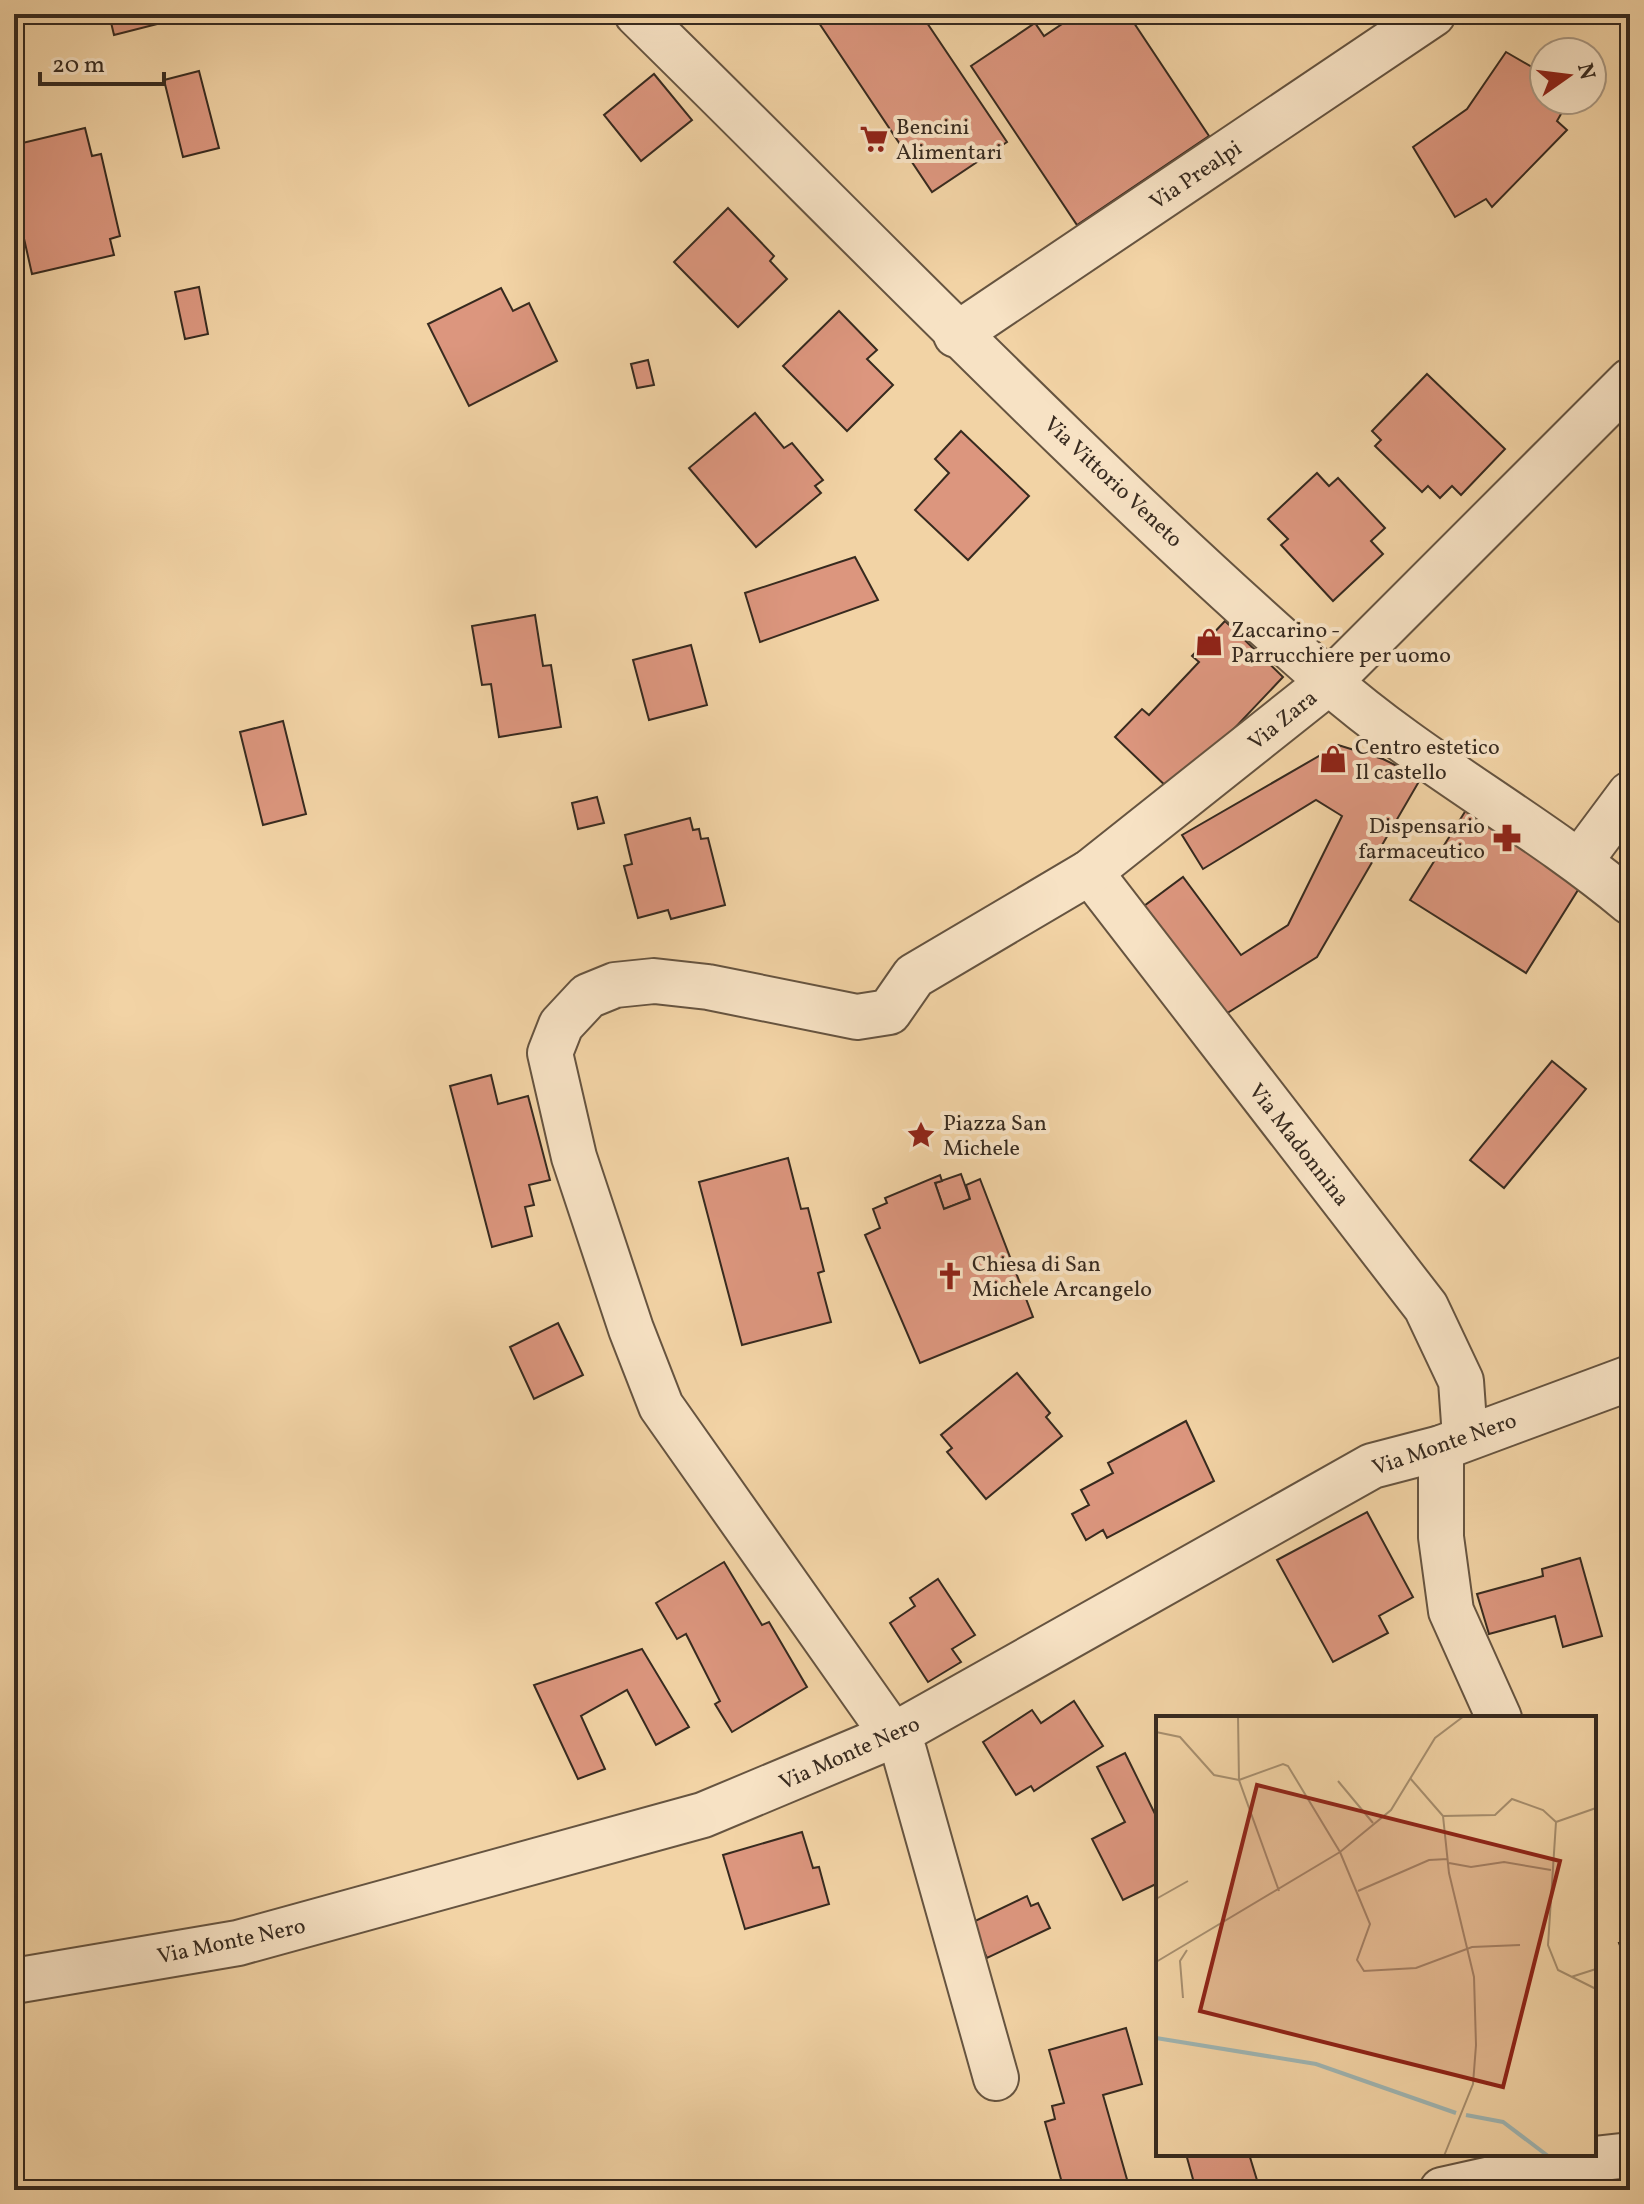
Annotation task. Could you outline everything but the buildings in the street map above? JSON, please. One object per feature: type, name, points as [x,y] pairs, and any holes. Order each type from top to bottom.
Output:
[{"type":"street","name":"Via Vittorio Veneto","points":[[637,14],[956,335],[1329,682],[1468,787],[1580,861],[1630,902]]},
{"type":"street","name":"Via Prealpi","points":[[956,335],[1433,14]]},
{"type":"street","name":"Via Zara","points":[[996,2078],[904,1751],[661,1406],[631,1329],[574,1157],[550,1053],[561,1025],[588,996],[615,985],[654,981],[708,987],[857,1017],[889,1012],[914,976],[1090,872],[1329,682],[1630,381]]},
{"type":"street","points":[[1580,861],[1630,794]]},
{"type":"street","name":"Via Madonnina","points":[[1090,872],[1426,1307],[1461,1381],[1441,1537],[1451,1611],[1498,1716]]},
{"type":"street","name":"Via Monte Nero","points":[[14,1981],[238,1943],[703,1815],[894,1735],[1372,1466],[1453,1442],[1630,1378]]},
{"type":"street","points":[[1442,2190],[1567,2158],[1630,2155]]},
{"type":"place","name":"Bencini Alimentari","points":[[874,139]]},
{"type":"place","name":"Zaccarino - Parrucchiere per uomo","points":[[1209,642]]},
{"type":"place","name":"Centro estetico Il castello","points":[[1333,759]]},
{"type":"place","name":"Dispensario farmaceutico","points":[[1507,838]]},
{"type":"place","name":"Piazza San Michele","points":[[921,1135]]},
{"type":"place","name":"Chiesa di San Michele Arcangelo","points":[[950,1276]]}]
